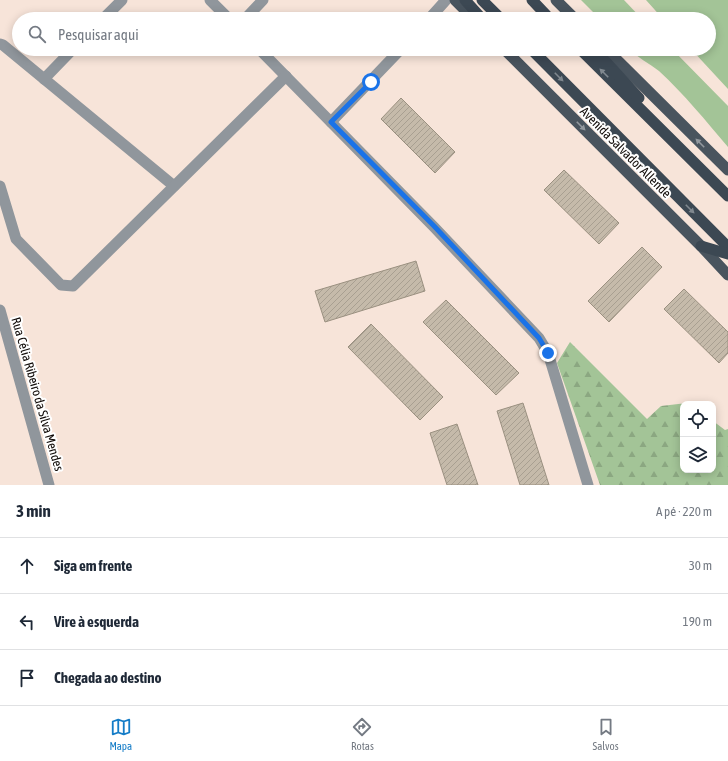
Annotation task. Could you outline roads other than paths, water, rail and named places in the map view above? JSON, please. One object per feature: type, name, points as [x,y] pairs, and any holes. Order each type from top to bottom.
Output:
[{"type":"highway","points":[[466,0],[476,12]]},
{"type":"highway","points":[[482,0],[494,12]]},
{"type":"highway","points":[[532,0],[543,12]]},
{"type":"highway","name":"Avenida Salvador Allende","points":[[538,56],[728,247]]},
{"type":"highway","points":[[587,56],[728,196]]},
{"type":"highway","points":[[600,56],[672,134],[681,150]]},
{"type":"highway","points":[[701,246],[728,254]]},
{"type":"main road","points":[[455,0],[467,12]]},
{"type":"main road","points":[[556,0],[568,12]]},
{"type":"main road","name":"Avenida Salvador Allende","points":[[511,56],[701,246],[728,275]]},
{"type":"main road","points":[[613,56],[728,170]]},
{"type":"street","points":[[111,12],[122,0]]},
{"type":"street","points":[[210,0],[222,12]]},
{"type":"street","points":[[251,12],[263,0]]},
{"type":"street","points":[[435,12],[446,0]]},
{"type":"street","points":[[0,44],[12,52]]},
{"type":"street","points":[[16,56],[174,186]]},
{"type":"street","points":[[44,79],[66,56]]},
{"type":"street","points":[[266,56],[434,226],[543,345],[548,353],[588,483]]},
{"type":"street","points":[[331,122],[394,56]]},
{"type":"street","points":[[0,186],[16,239],[61,285],[73,286],[286,76]]},
{"type":"street","name":"Rua Célia Ribeiro da Silva Mendes","points":[[0,310],[49,485]]}]
